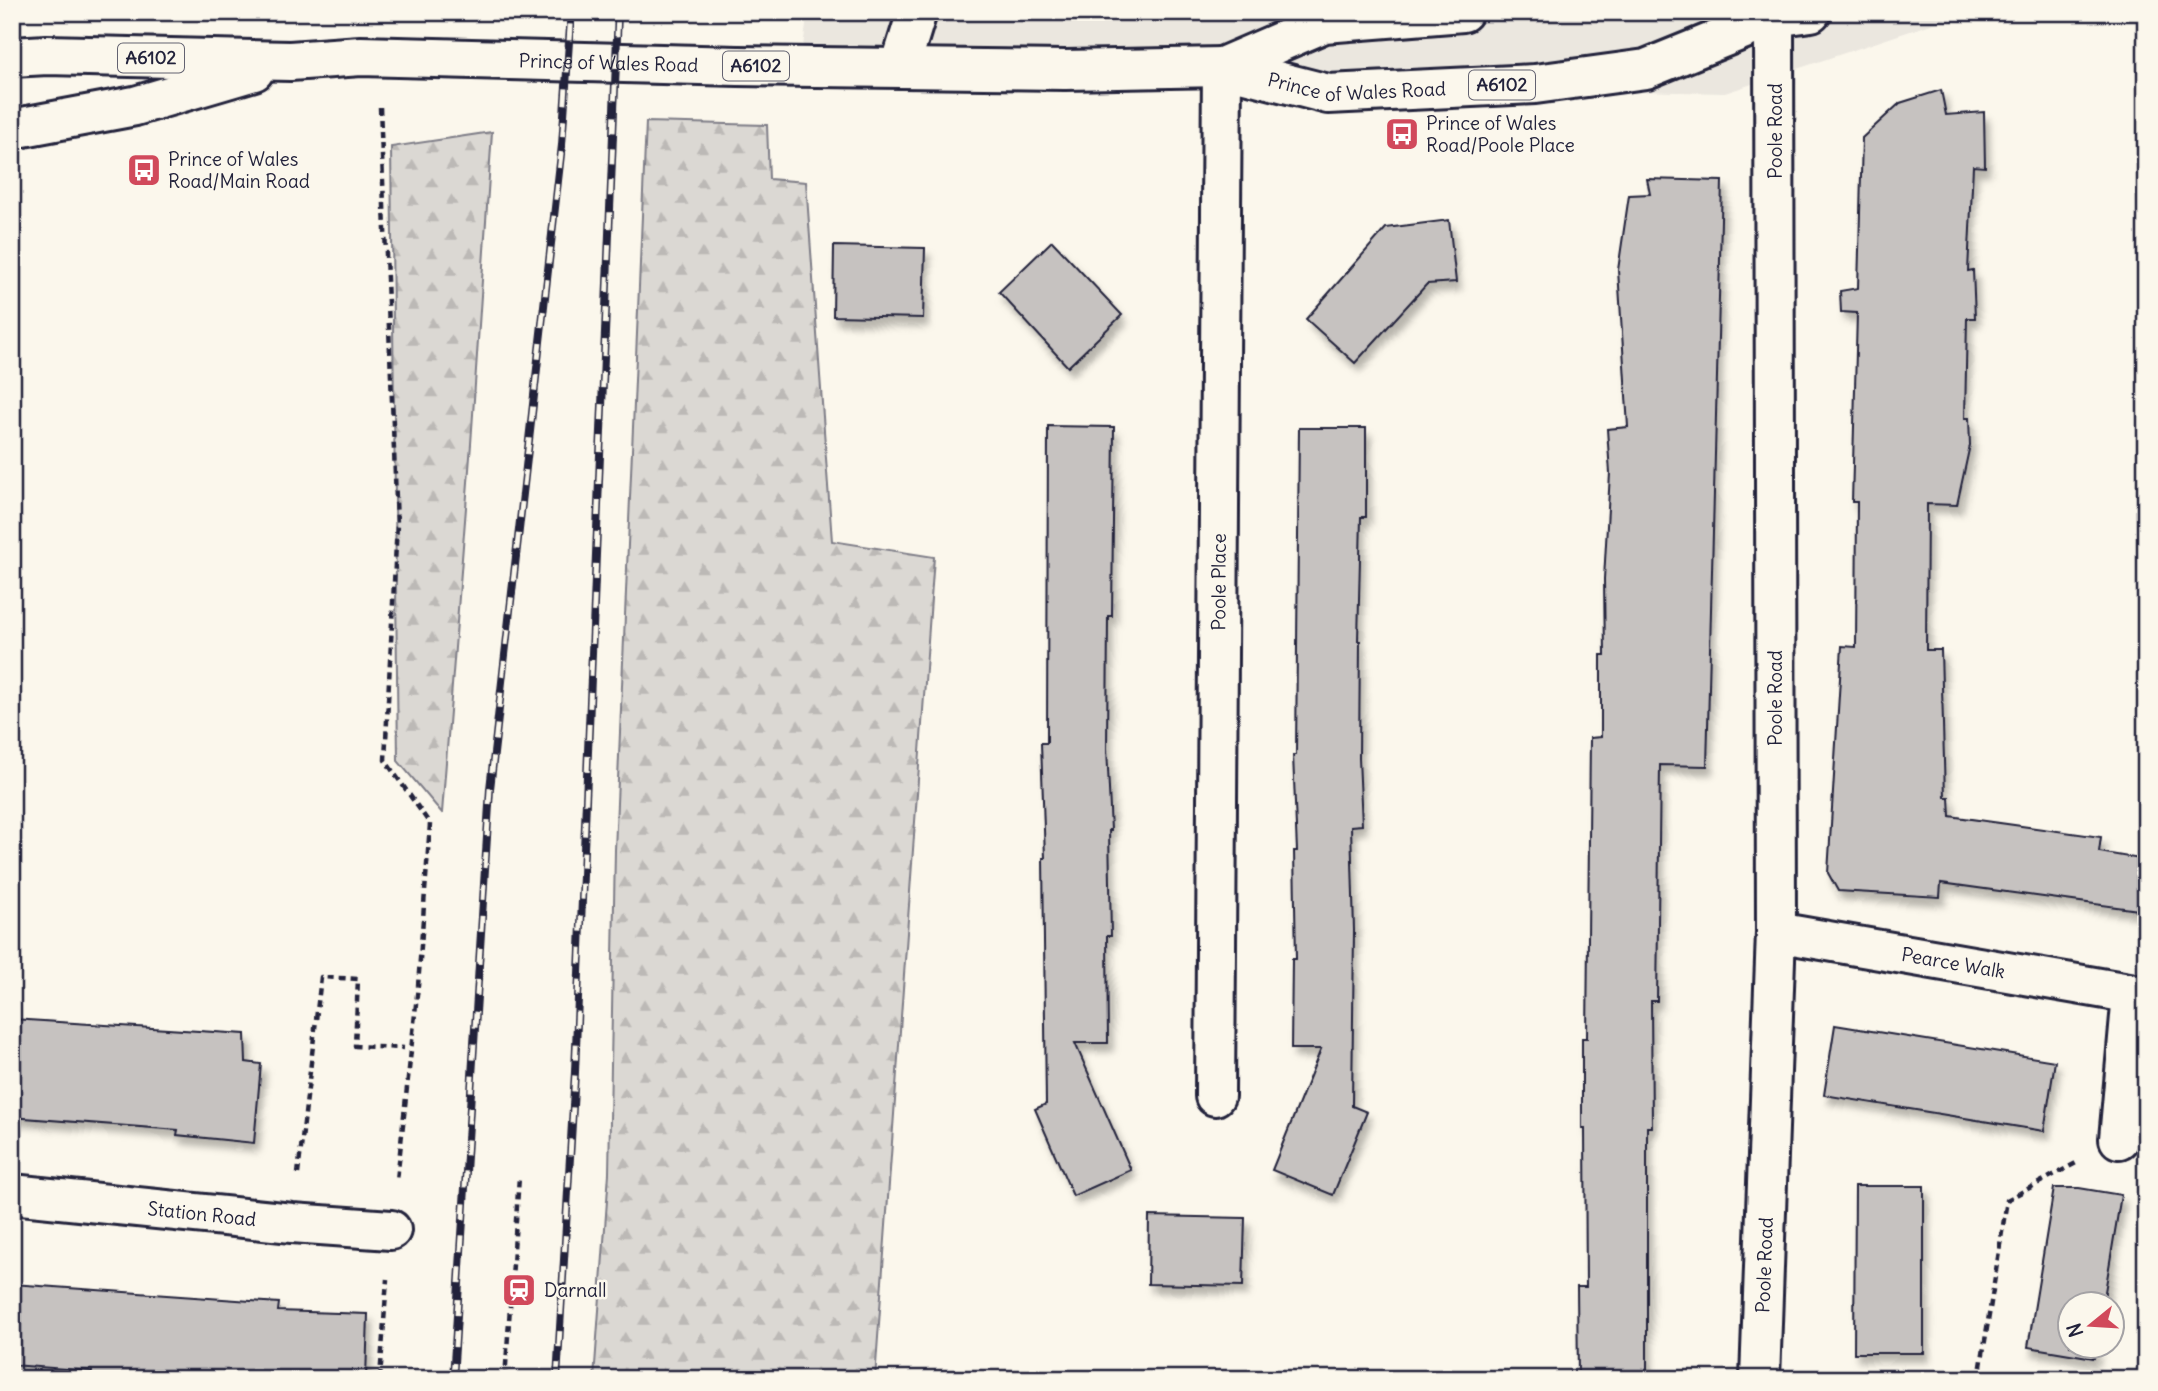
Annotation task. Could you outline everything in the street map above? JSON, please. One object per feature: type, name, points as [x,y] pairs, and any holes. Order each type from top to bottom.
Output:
[{"type":"main road","points":[[900,67],[917,12]]},
{"type":"main road","name":"Prince of Wales Road","points":[[1222,67],[1324,23],[1463,12]]},
{"type":"main road","points":[[1736,12],[1793,15]]},
{"type":"main road","name":"Prince of Wales Road","points":[[12,57],[60,55],[290,61],[361,56],[738,66],[1065,70],[1222,67],[1328,94],[1535,84],[1646,69],[1793,15]]},
{"type":"main road","name":"Poole Road","points":[[1762,1378],[1776,932],[1793,15]]},
{"type":"main road","name":"Prince of Wales Road","points":[[12,129],[135,107],[290,61]]},
{"type":"main road","name":"Poole Place","points":[[1215,1096],[1222,67]]},
{"type":"main road","name":"Pearce Walk","points":[[1776,932],[2139,995],[2119,1139]]},
{"type":"main road","name":"Station Road","points":[[12,1194],[292,1223],[391,1230]]},
{"type":"path","points":[[378,57],[397,524],[385,760],[430,824],[418,986],[391,1230],[380,1379]]},
{"type":"path","points":[[292,1223],[321,977],[358,979],[355,1046],[404,1048]]},
{"type":"path","points":[[1979,1379],[2007,1200],[2119,1139]]},
{"type":"path","points":[[505,1379],[519,1177]]},
{"type":"shaded area","points":[[808,12],[1967,12],[1725,93],[799,73]]},
{"type":"green space","points":[[646,122],[767,125],[769,179],[806,182],[832,541],[934,557],[875,1379],[594,1379],[609,1173],[615,850]]},
{"type":"green space","points":[[492,132],[442,813],[398,761],[391,147]]},
{"type":"building","points":[[1941,90],[1946,115],[1984,112],[1985,167],[1973,166],[1968,271],[1973,270],[1975,318],[1967,318],[1965,418],[1969,418],[1970,445],[1957,505],[1927,504],[1926,650],[1941,650],[1945,797],[1949,797],[1950,816],[2101,837],[2099,852],[2146,860],[2146,911],[1941,883],[1940,897],[1838,891],[1828,873],[1842,646],[1856,647],[1857,502],[1852,502],[1857,313],[1841,312],[1840,291],[1858,288],[1862,138],[1900,103]]},
{"type":"building","points":[[1647,179],[1722,181],[1707,766],[1660,765],[1657,1001],[1651,1001],[1652,1127],[1647,1127],[1647,1376],[1578,1377],[1577,1287],[1586,1287],[1582,1038],[1587,1038],[1590,738],[1601,737],[1601,655],[1605,655],[1604,579],[1610,473],[1607,429],[1628,427],[1618,270],[1629,195],[1650,194]]},
{"type":"building","points":[[1449,220],[1456,282],[1427,284],[1355,363],[1306,319],[1386,228]]},
{"type":"building","points":[[1052,241],[1122,315],[1068,367],[999,292]]},
{"type":"building","points":[[834,246],[925,248],[923,318],[833,316]]},
{"type":"building","points":[[1048,426],[1114,427],[1112,616],[1108,616],[1107,748],[1111,830],[1111,936],[1107,936],[1108,1043],[1075,1043],[1131,1170],[1073,1196],[1035,1109],[1046,1104],[1045,858],[1041,743],[1047,743]]},
{"type":"building","points":[[1299,428],[1366,428],[1366,517],[1361,517],[1358,641],[1362,825],[1351,826],[1354,930],[1352,1106],[1367,1112],[1333,1195],[1272,1170],[1321,1049],[1291,1049],[1292,959],[1296,959],[1294,851],[1297,851],[1293,755],[1296,755]]},
{"type":"building","points":[[12,1019],[245,1034],[246,1062],[261,1064],[254,1143],[177,1135],[178,1130],[12,1117]]},
{"type":"building","points":[[1835,1025],[2055,1061],[2044,1131],[1824,1095]]},
{"type":"building","points":[[1855,1186],[1924,1186],[1924,1353],[1854,1353]]},
{"type":"building","points":[[2054,1188],[2079,1188],[2121,1195],[2105,1290],[2056,1290],[2056,1352],[2028,1347]]},
{"type":"building","points":[[1149,1216],[1245,1218],[1243,1286],[1148,1284]]},
{"type":"building","points":[[12,1284],[279,1303],[278,1311],[368,1314],[366,1379],[91,1379],[92,1371],[12,1365]]},
{"type":"railway","points":[[453,1379],[490,789],[562,145],[571,12]]},
{"type":"railway","points":[[557,1379],[575,1072],[618,12]]},
{"type":"place","name":"Prince of Wales Road/Poole Place","points":[[1402,134]]},
{"type":"place","name":"Prince of Wales Road/Main Road","points":[[144,170]]},
{"type":"place","name":"Darnall","points":[[519,1290]]}]
